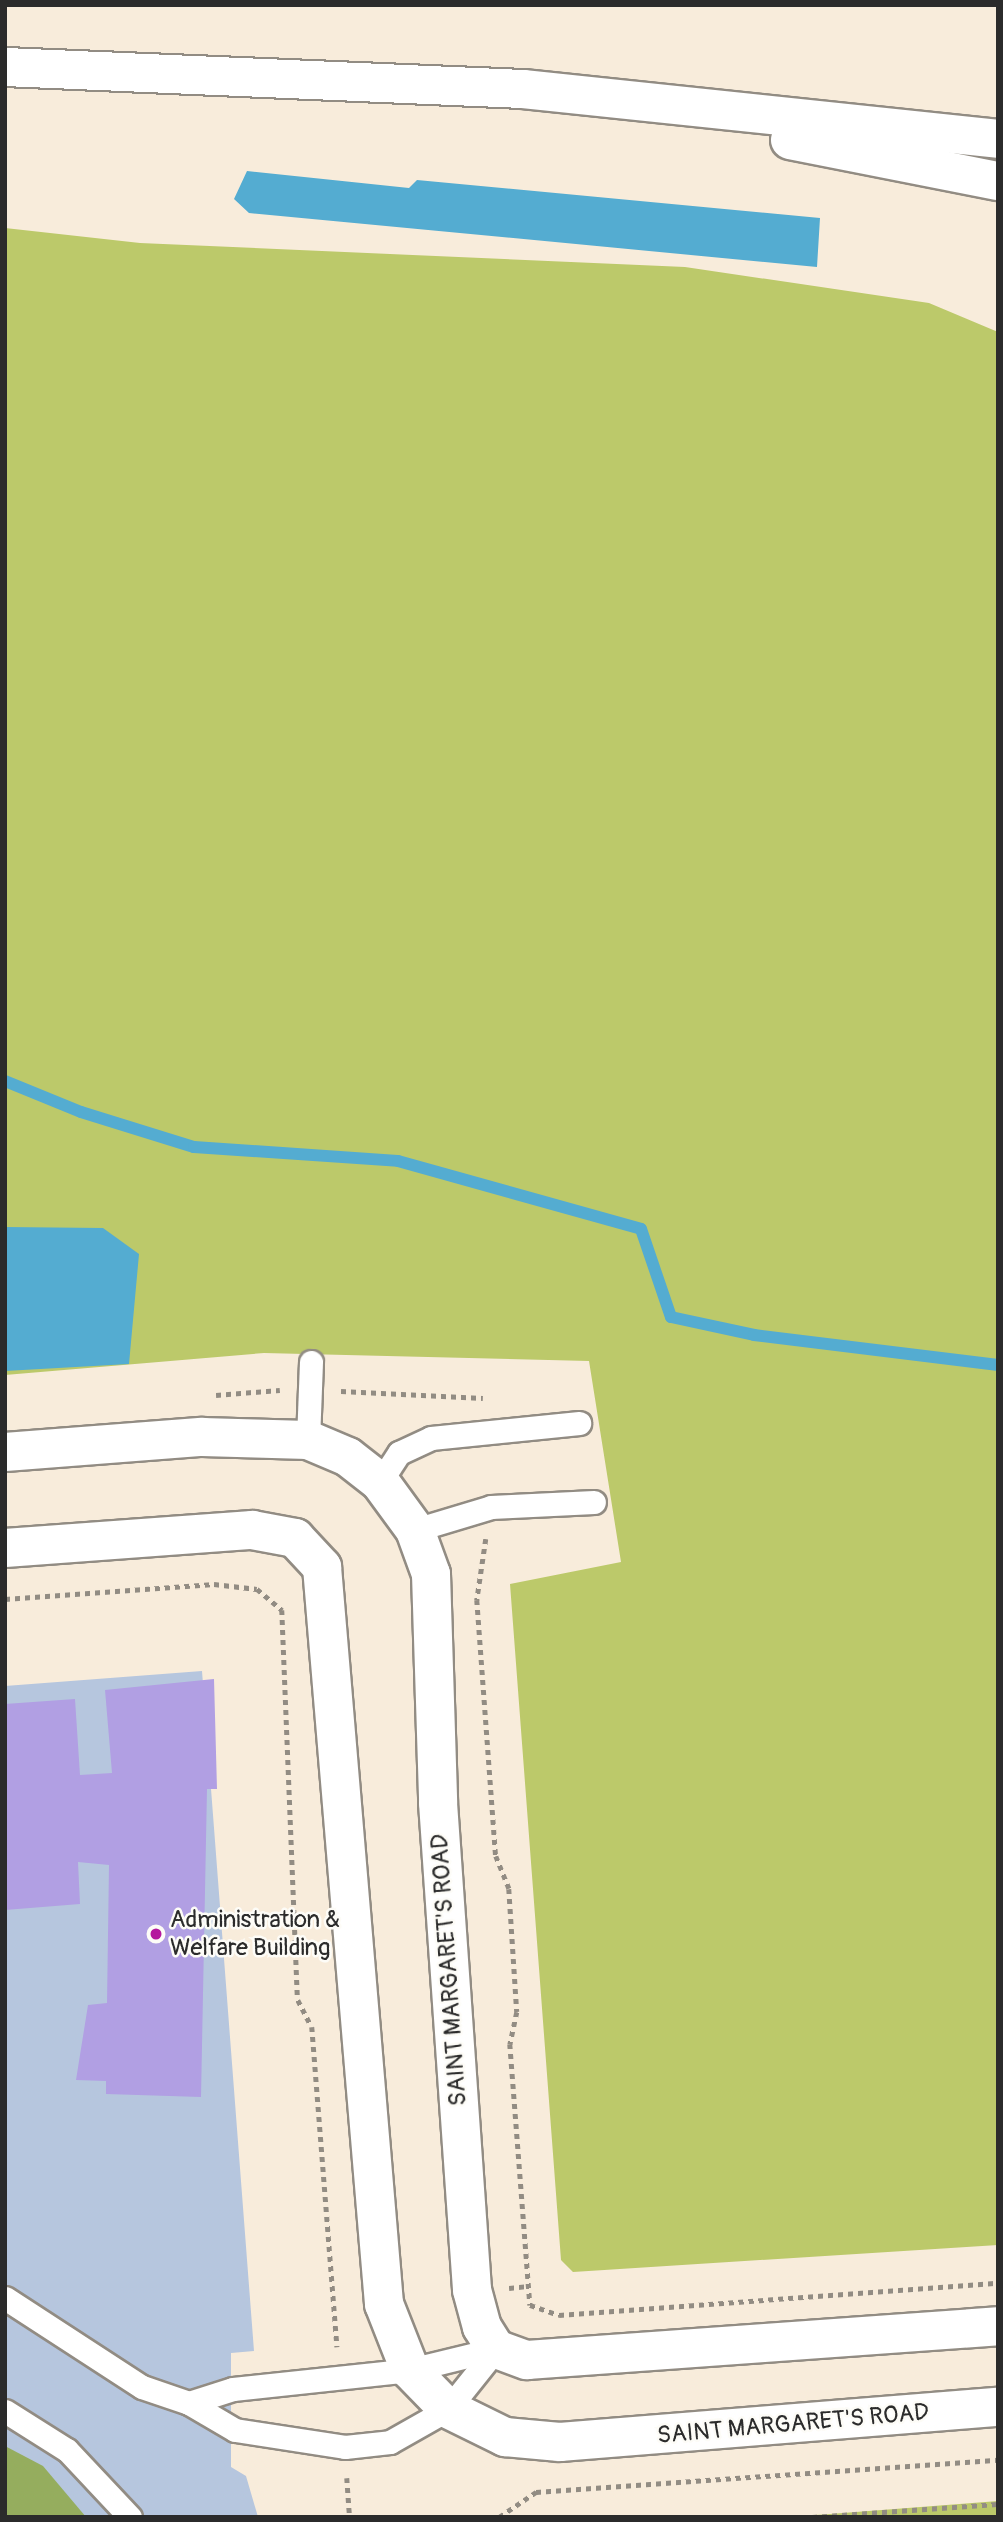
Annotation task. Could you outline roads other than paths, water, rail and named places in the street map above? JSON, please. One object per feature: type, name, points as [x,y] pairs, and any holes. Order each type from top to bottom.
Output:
[{"type":"main road","points":[[5,67],[523,89],[998,139]]},
{"type":"main road","points":[[523,89],[998,181]]},
{"type":"main road","name":"SAINT MARGARET'S ROAD","points":[[5,1452],[202,1437],[307,1440],[348,1457],[380,1482],[415,1530],[432,1588],[438,1803],[472,2290],[482,2327],[496,2349]]},
{"type":"main road","name":"SAINT MARGARET'S ROAD","points":[[5,1548],[252,1530],[295,1538],[322,1567],[384,2304],[410,2370],[447,2409],[505,2437],[560,2442],[998,2407]]},
{"type":"main road","points":[[496,2349],[527,2360],[998,2326]]},
{"type":"lane","points":[[307,1440],[312,1362]]},
{"type":"lane","points":[[380,1482],[399,1453],[432,1438],[579,1423]]},
{"type":"lane","points":[[415,1530],[491,1507],[594,1502]]},
{"type":"lane","points":[[5,2298],[142,2387],[189,2403],[235,2430],[345,2447],[390,2442],[447,2409],[496,2349]]},
{"type":"lane","points":[[189,2403],[233,2389],[410,2370],[496,2349]]},
{"type":"lane","points":[[5,2410],[67,2450],[130,2517]]},
{"type":"water","points":[[247,171],[409,188],[417,180],[820,218],[817,267],[249,213],[234,199]]},
{"type":"water","points":[[5,1227],[103,1228],[139,1254],[129,1364],[5,1371]]},
{"type":"waterway","points":[[5,1081],[81,1112],[194,1147],[398,1161],[641,1229],[671,1317],[754,1335],[998,1365]]},
{"type":"place","name":"Administration & Welfare Building","points":[[156,1934]]}]
